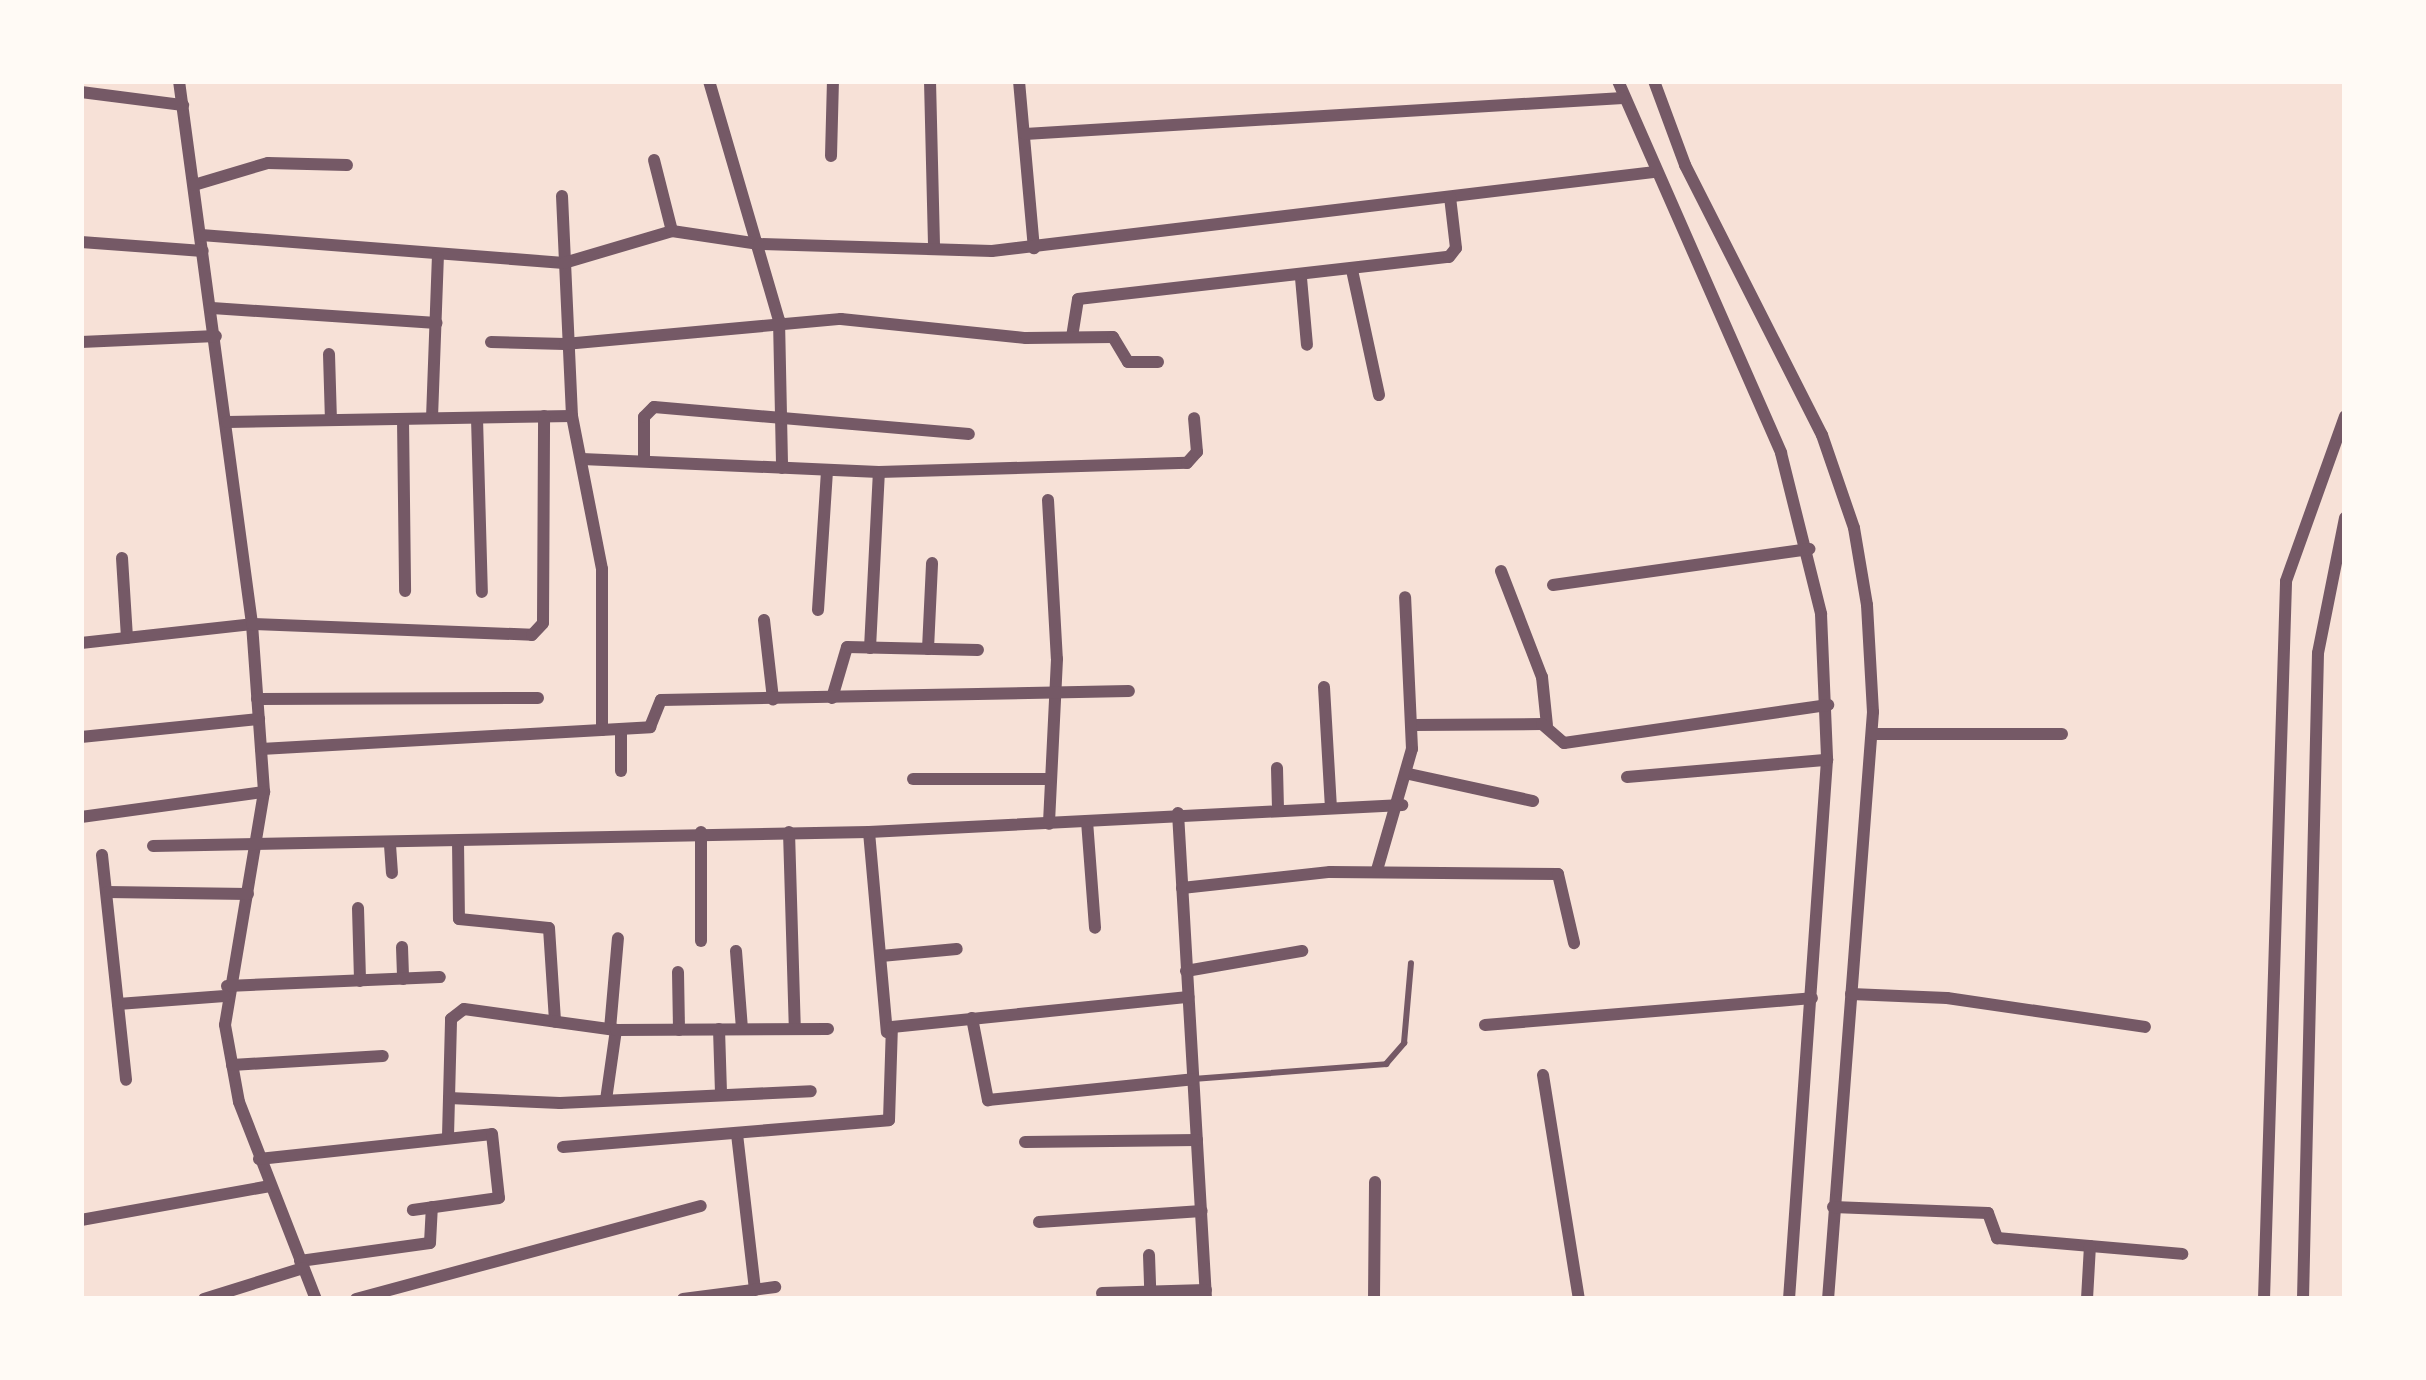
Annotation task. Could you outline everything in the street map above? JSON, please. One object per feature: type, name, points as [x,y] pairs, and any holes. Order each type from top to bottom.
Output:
[{"type":"street","points":[[179,81],[252,624],[264,792],[259,845],[226,991],[232,1065],[259,1159],[316,1299]]},
{"type":"street","points":[[709,81],[779,320],[782,468]]},
{"type":"street","points":[[831,156],[833,81]]},
{"type":"street","points":[[930,81],[934,248]]},
{"type":"street","points":[[1019,81],[1034,248]]},
{"type":"street","points":[[1618,81],[1781,454],[1809,549],[1828,705],[1789,1299]]},
{"type":"street","points":[[1654,81],[1685,165],[1812,414],[1854,528],[1867,605],[1872,734],[1828,1299]]},
{"type":"street","points":[[81,92],[183,105]]},
{"type":"street","points":[[1025,134],[1623,98]]},
{"type":"street","points":[[654,160],[672,231]]},
{"type":"street","points":[[194,185],[268,163],[347,165]]},
{"type":"street","points":[[200,236],[438,258],[564,263],[672,231],[759,244],[1034,248],[1654,172]]},
{"type":"street","points":[[562,196],[565,344],[572,416],[602,569],[602,730]]},
{"type":"street","points":[[1072,338],[1078,299],[1300,278],[1449,257],[1456,248],[1450,197]]},
{"type":"street","points":[[81,242],[203,251]]},
{"type":"street","points":[[432,418],[438,258]]},
{"type":"street","points":[[1352,271],[1379,395]]},
{"type":"street","points":[[1300,278],[1307,345]]},
{"type":"street","points":[[212,308],[436,323]]},
{"type":"street","points":[[491,342],[565,344],[779,320],[1113,337],[1128,362],[1158,362]]},
{"type":"street","points":[[81,342],[216,336]]},
{"type":"street","points":[[329,355],[331,420]]},
{"type":"street","points":[[644,461],[644,417],[654,407],[969,434]]},
{"type":"street","points":[[81,643],[252,624],[532,635],[543,623],[544,416]]},
{"type":"street","points":[[227,422],[572,416]]},
{"type":"street","points":[[2264,1299],[2286,581],[2345,416]]},
{"type":"street","points":[[477,418],[482,592]]},
{"type":"street","points":[[582,458],[879,472],[1187,463],[1196,452],[1194,418]]},
{"type":"street","points":[[403,419],[405,591]]},
{"type":"street","points":[[818,610],[827,470]]},
{"type":"street","points":[[870,648],[879,472]]},
{"type":"street","points":[[1048,500],[1049,824]]},
{"type":"street","points":[[2303,1299],[2318,653],[2345,518]]},
{"type":"street","points":[[1553,585],[1809,549]]},
{"type":"street","points":[[122,558],[127,638]]},
{"type":"street","points":[[928,649],[932,563]]},
{"type":"street","points":[[1501,571],[1542,677],[1547,725],[1564,743],[1828,705]]},
{"type":"street","points":[[1377,870],[1409,774],[1414,724],[1405,597]]},
{"type":"street","points":[[764,620],[773,698]]},
{"type":"street","points":[[832,698],[840,651],[978,650]]},
{"type":"street","points":[[1324,687],[1331,808]]},
{"type":"street","points":[[261,749],[653,726],[661,700],[1130,691]]},
{"type":"street","points":[[257,699],[538,698]]},
{"type":"street","points":[[81,737],[259,719]]},
{"type":"street","points":[[1414,724],[1547,725]]},
{"type":"street","points":[[620,729],[621,771]]},
{"type":"street","points":[[1872,734],[2062,734]]},
{"type":"street","points":[[1627,777],[1826,760]]},
{"type":"street","points":[[1277,768],[1278,810]]},
{"type":"street","points":[[1409,774],[1533,801]]},
{"type":"street","points":[[914,779],[1047,779]]},
{"type":"street","points":[[81,817],[264,792]]},
{"type":"street","points":[[153,846],[390,845],[701,832],[869,832],[1402,806]]},
{"type":"street","points":[[1102,1294],[1206,1294],[1178,814]]},
{"type":"street","points":[[1088,821],[1095,928]]},
{"type":"street","points":[[701,832],[701,941]]},
{"type":"street","points":[[789,832],[795,1029]]},
{"type":"street","points":[[562,1147],[889,1120],[887,1032],[869,832]]},
{"type":"street","points":[[458,841],[462,921],[546,925],[555,1022]]},
{"type":"street","points":[[390,845],[392,874]]},
{"type":"street","points":[[102,855],[126,1080]]},
{"type":"street","points":[[1182,888],[1377,870],[1563,876],[1574,943]]},
{"type":"street","points":[[107,892],[248,894]]},
{"type":"street","points":[[358,908],[360,981]]},
{"type":"street","points":[[606,1100],[618,938]]},
{"type":"street","points":[[402,947],[403,979]]},
{"type":"street","points":[[880,956],[957,949]]},
{"type":"street","points":[[736,951],[742,1029]]},
{"type":"street","points":[[1186,971],[1302,951]]},
{"type":"street","points":[[678,972],[679,1030]]},
{"type":"street","points":[[118,1004],[226,991],[440,977]]},
{"type":"street","points":[[1851,994],[1947,998],[2145,1028]]},
{"type":"street","points":[[887,1032],[972,1018],[1188,997]]},
{"type":"street","points":[[1485,1024],[1812,998]]},
{"type":"street","points":[[448,1136],[456,1011],[613,1029],[828,1029]]},
{"type":"street","points":[[972,1018],[988,1100],[1193,1079]]},
{"type":"street","points":[[719,1029],[722,1093]]},
{"type":"street","points":[[232,1065],[383,1056]]},
{"type":"street","points":[[1543,1075],[1579,1299]]},
{"type":"street","points":[[449,1098],[606,1100],[812,1091]]},
{"type":"street","points":[[259,1159],[486,1131],[496,1140],[503,1193],[413,1210]]},
{"type":"street","points":[[737,1134],[755,1290]]},
{"type":"street","points":[[1025,1142],[1197,1140]]},
{"type":"street","points":[[1374,1299],[1375,1181]]},
{"type":"street","points":[[81,1220],[270,1186]]},
{"type":"street","points":[[356,1299],[701,1206]]},
{"type":"street","points":[[204,1299],[302,1264],[430,1243],[432,1207]]},
{"type":"street","points":[[1833,1207],[1988,1214],[1997,1238],[2182,1254]]},
{"type":"street","points":[[1039,1222],[1202,1211]]},
{"type":"street","points":[[2087,1299],[2090,1246]]},
{"type":"street","points":[[1149,1255],[1150,1292]]},
{"type":"street","points":[[683,1299],[776,1287]]},
{"type":"lane","points":[[1193,1079],[1386,1064],[1404,1043],[1411,963]]}]
